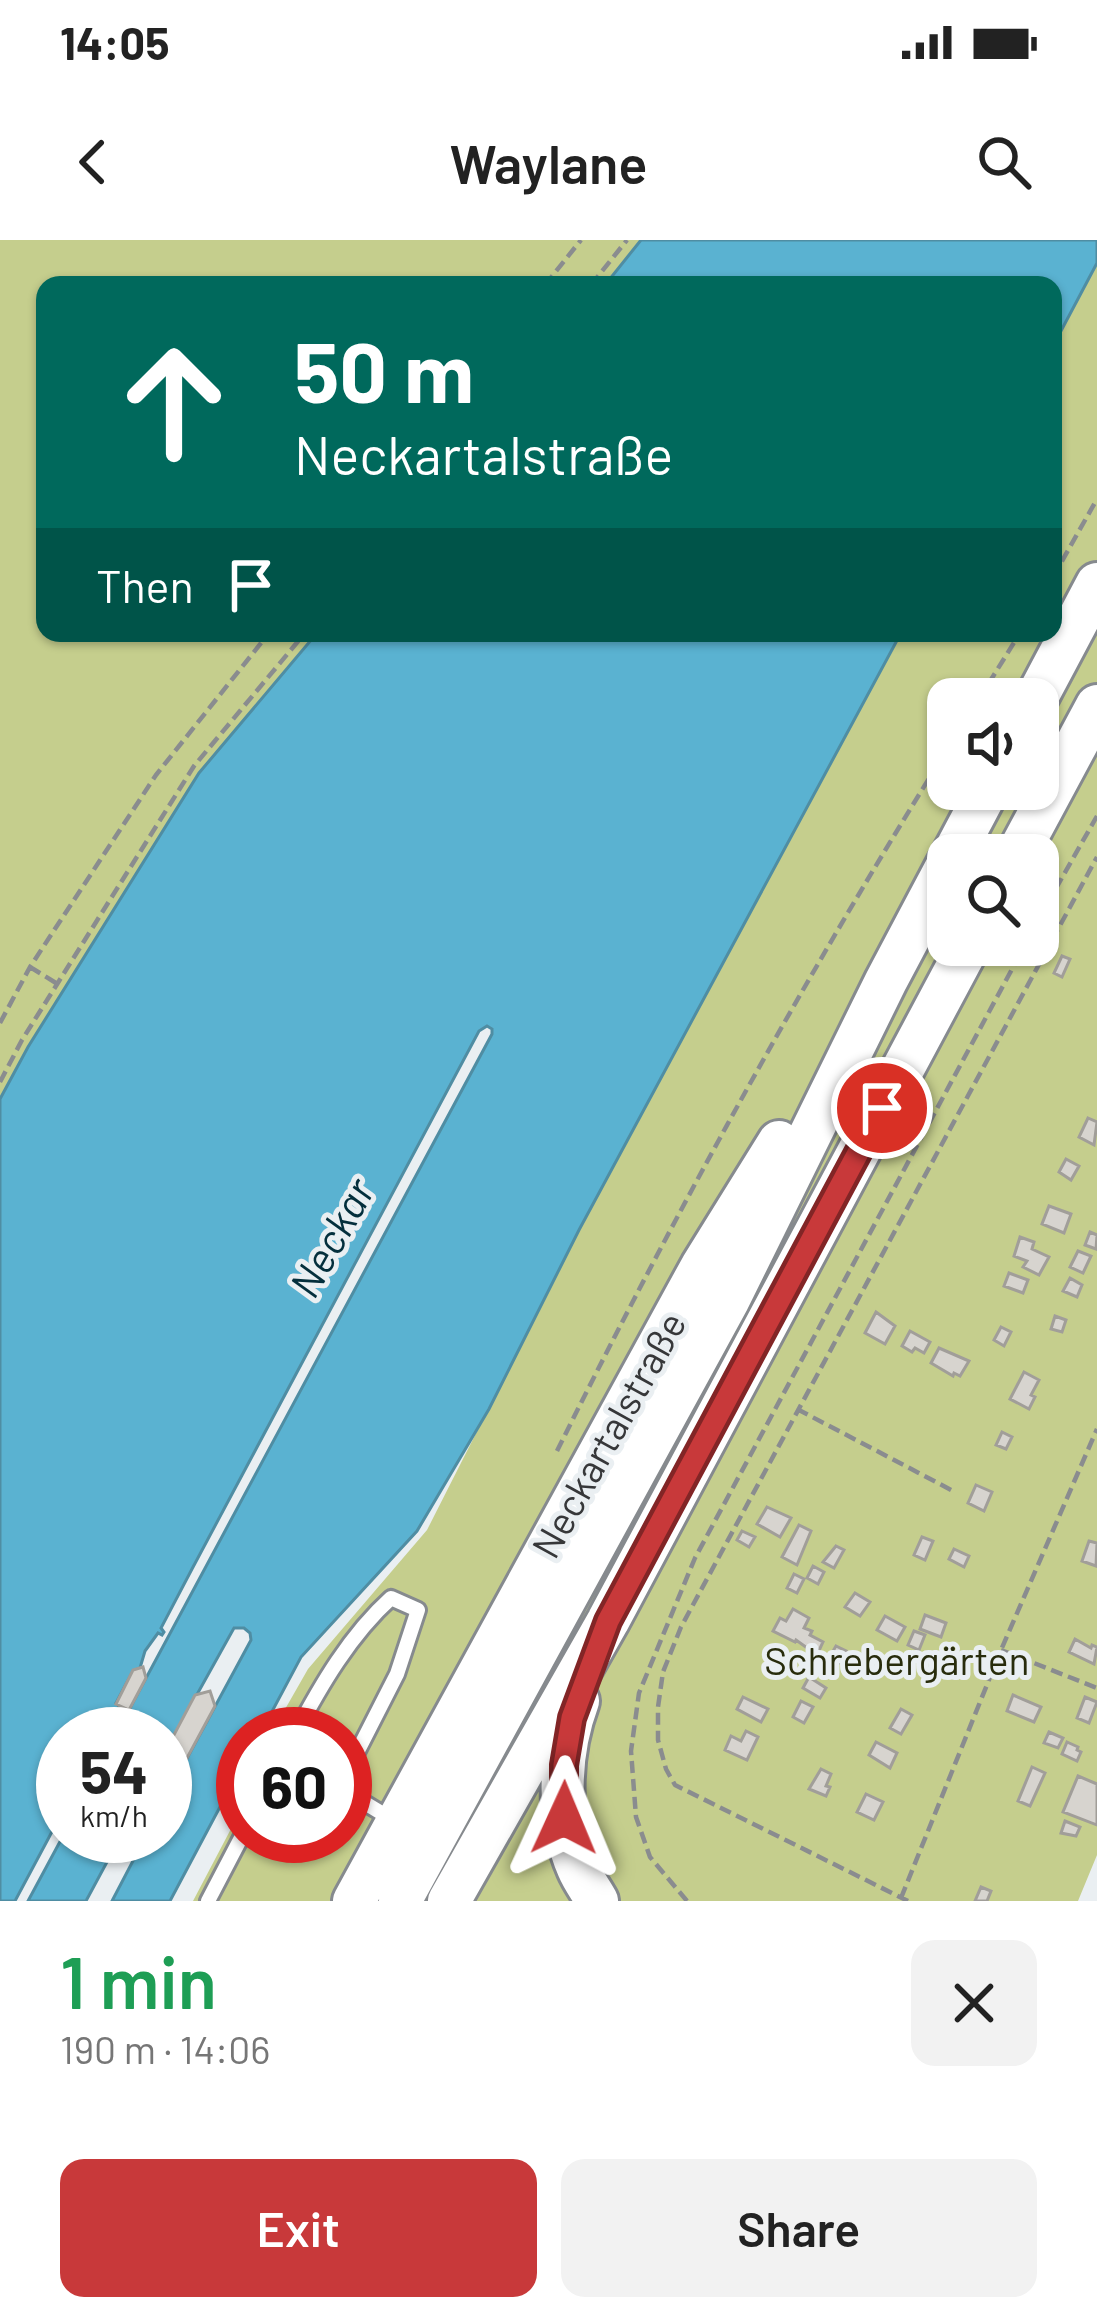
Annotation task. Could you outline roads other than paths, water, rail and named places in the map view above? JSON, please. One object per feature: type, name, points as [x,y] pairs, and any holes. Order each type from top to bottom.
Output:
[{"type":"main road","points":[[1047,678],[1097,584]]},
{"type":"main road","points":[[1028,834],[1097,706]]},
{"type":"main road","name":"Neckartalstraße","points":[[400,1901],[728,1301],[927,904]]},
{"type":"main road","points":[[449,1901],[608,1621],[958,966]]},
{"type":"main road","name":"Neckartalstraße","points":[[354,1901],[701,1266],[886,981]]},
{"type":"main road","points":[[597,1901],[578,1868],[564,1818],[564,1765],[572,1718],[608,1621]]},
{"type":"lane","points":[[309,1707],[365,1622],[391,1598],[418,1610],[398,1674],[372,1724]]},
{"type":"lane","points":[[372,1807],[398,1822]]},
{"type":"lane","points":[[208,1901],[228,1863]]},
{"type":"water","points":[[641,240],[1097,240],[1097,263],[1062,329],[1062,276],[612,276]]},
{"type":"water","name":"Neckar","points":[[309,642],[896,642],[579,1230],[489,1409],[417,1531],[301,1657],[274,1707],[216,1707],[216,1814],[192,1860],[192,1749],[251,1640],[250,1633],[234,1628],[190,1707],[131,1707],[492,1034],[487,1026],[479,1031],[161,1628],[164,1632],[145,1651],[140,1668],[133,1671],[116,1703],[118,1707],[36,1707],[36,1862],[15,1901],[0,1901],[0,1099],[199,773]]},
{"type":"water","points":[[48,1863],[106,1863],[86,1901],[28,1901]]},
{"type":"water","points":[[132,1863],[190,1863],[170,1901],[112,1901]]},
{"type":"park label","name":"Schrebergärten","points":[[897,1661]]}]
